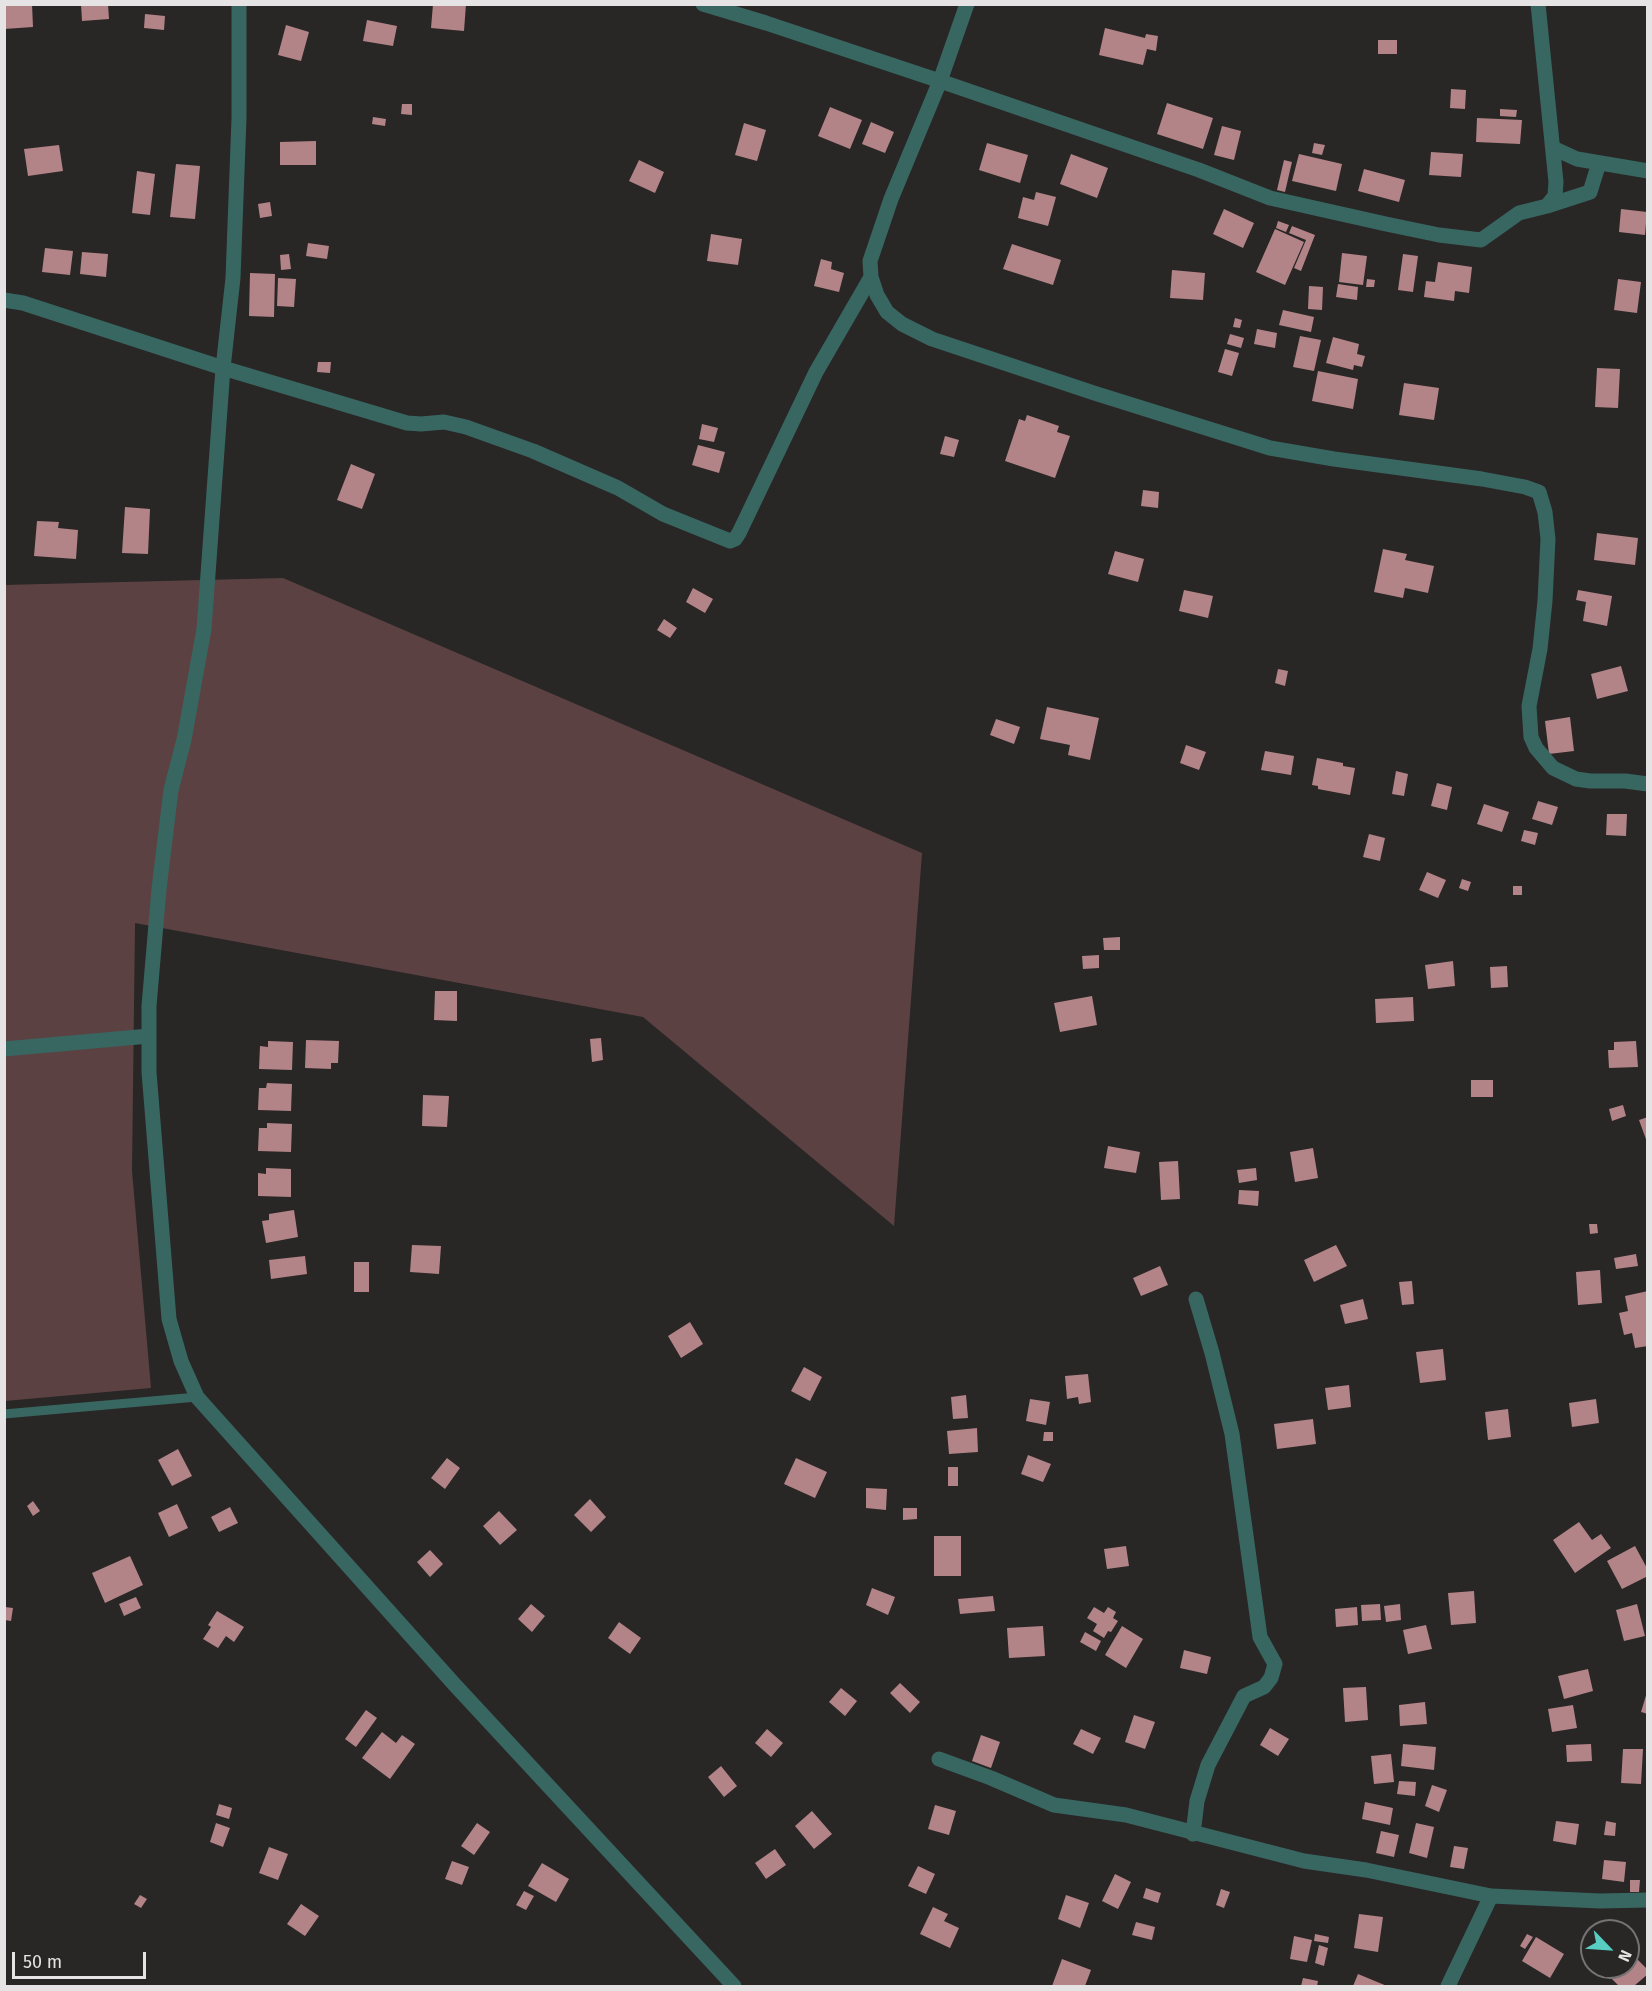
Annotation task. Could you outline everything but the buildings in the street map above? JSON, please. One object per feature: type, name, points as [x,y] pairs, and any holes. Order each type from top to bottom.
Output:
[{"type":"street","points":[[239,4],[239,118],[233,278],[204,629],[184,740],[171,790],[159,889],[149,1006],[149,1072],[169,1319],[181,1361],[197,1397],[454,1684],[734,1986]]},
{"type":"street","points":[[703,4],[940,81],[1199,170],[1270,198],[1439,235],[1481,240],[1519,213],[1590,192],[1599,163]]},
{"type":"street","points":[[967,4],[940,81],[876,237],[870,261],[871,277],[887,312],[902,324],[932,339],[1270,448],[1482,479],[1539,492],[1545,512],[1548,539],[1540,649],[1529,706],[1531,737],[1536,748],[1552,768],[1576,779],[1647,784]]},
{"type":"street","points":[[1538,4],[1556,182],[1555,196],[1547,206]]},
{"type":"street","points":[[1553,148],[1577,159],[1647,171]]},
{"type":"street","points":[[4,300],[23,303],[224,368],[407,423],[444,422],[466,427],[533,451],[618,488],[663,514],[730,541],[740,533],[816,372],[871,277]]},
{"type":"street","points":[[4,1049],[149,1036]]},
{"type":"street","points":[[1193,1833],[1197,1802],[1208,1765],[1244,1696],[1264,1687],[1271,1677],[1275,1664],[1260,1638],[1232,1434],[1196,1299]]},
{"type":"street","points":[[939,1759],[1054,1805],[1126,1815],[1304,1861],[1366,1870],[1491,1896],[1600,1901],[1647,1900]]},
{"type":"street","points":[[1448,1986],[1491,1896]]},
{"type":"lane","points":[[4,1414],[197,1397]]},
{"type":"shaded area","points":[[283,578],[922,853],[894,1226],[643,1017],[135,923],[132,1171],[151,1388],[5,1401],[4,585]]}]
